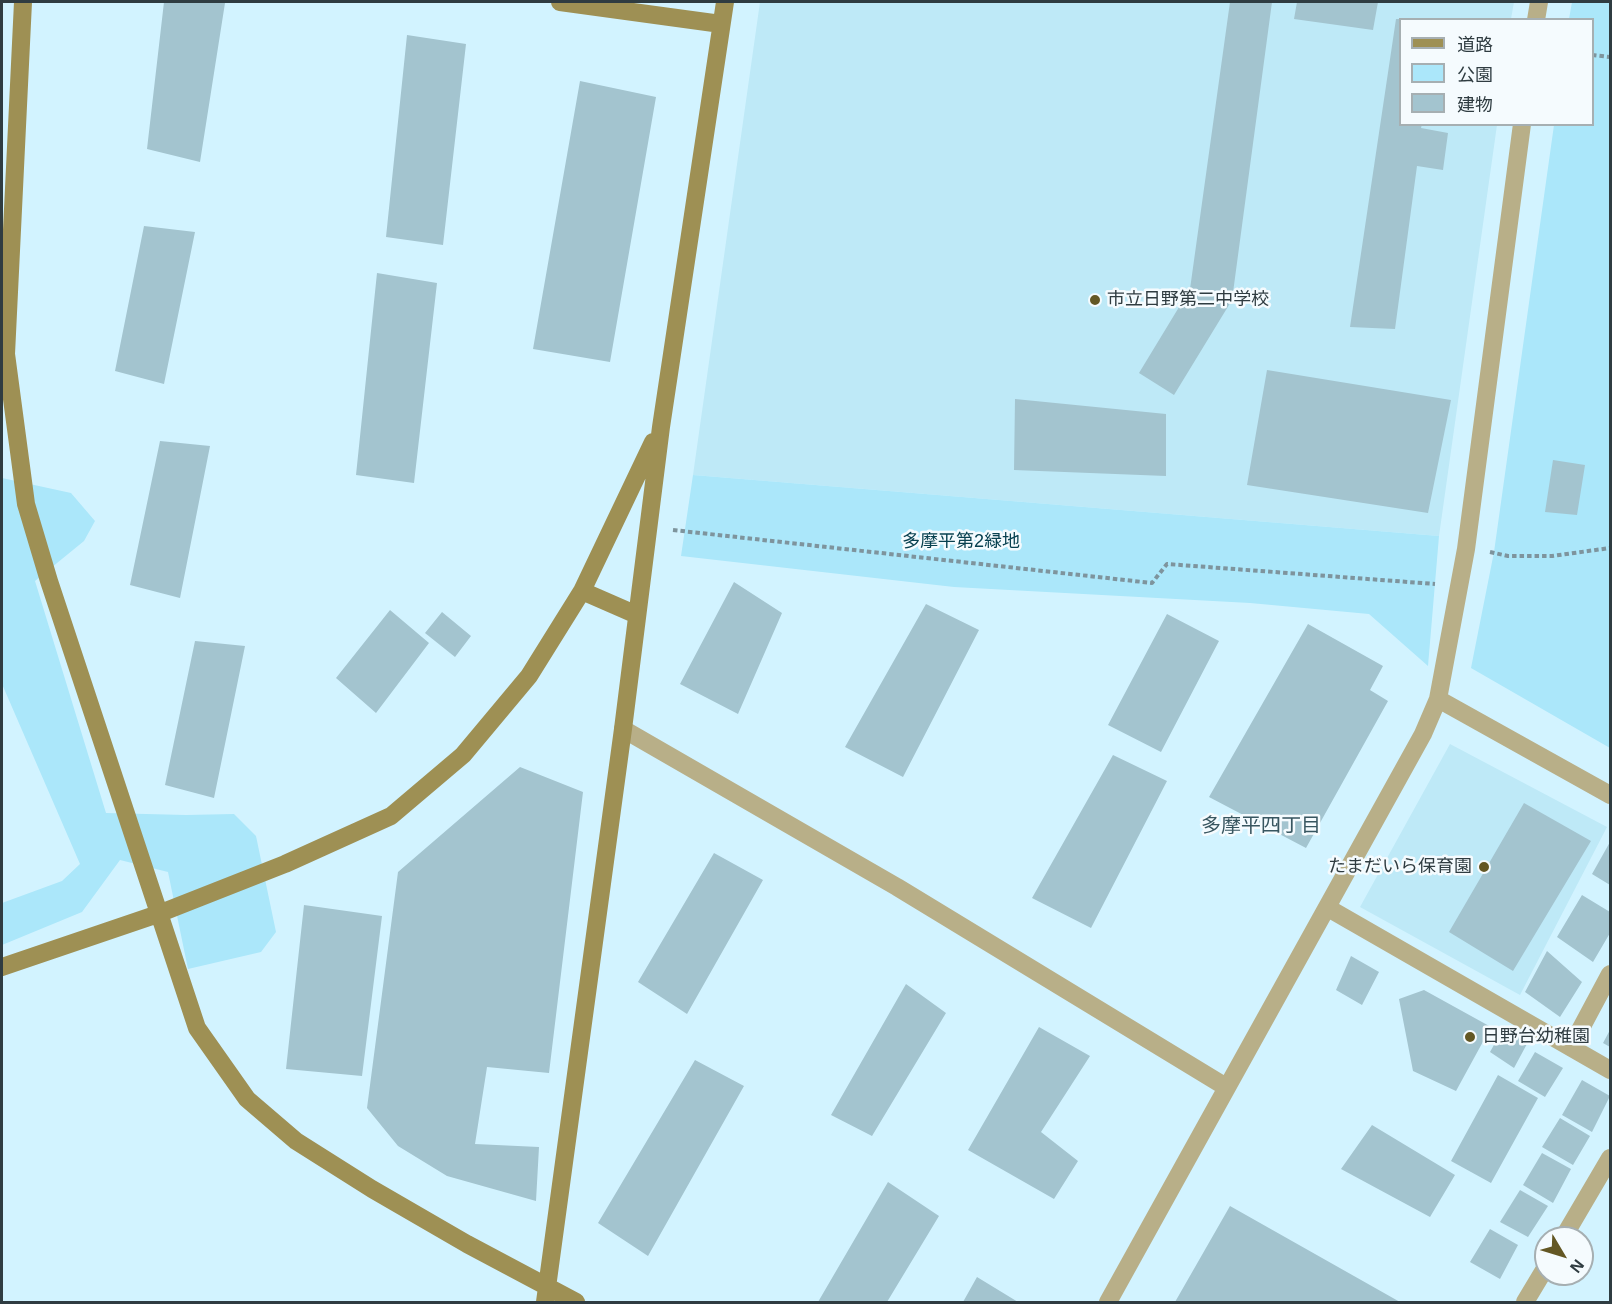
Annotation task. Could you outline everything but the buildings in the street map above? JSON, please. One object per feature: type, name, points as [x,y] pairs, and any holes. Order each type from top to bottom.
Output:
[{"type":"street","points":[[23,2],[6,354],[26,504],[49,581],[196,1028],[247,1099],[296,1141],[372,1189],[467,1244],[546,1295],[576,1302]]},
{"type":"street","points":[[560,2],[721,24]]},
{"type":"street","points":[[546,1295],[623,729],[661,427],[725,2]]},
{"type":"street","points":[[1536,18],[1539,2]]},
{"type":"street","points":[[1108,1302],[1328,908],[1423,734],[1438,699],[1466,549],[1522,126]]},
{"type":"street","points":[[2,967],[158,914],[285,864],[391,816],[463,755],[529,676],[582,591],[661,427]]},
{"type":"street","points":[[582,591],[637,615]]},
{"type":"street","points":[[1438,699],[1611,795]]},
{"type":"street","points":[[623,729],[887,881],[1227,1086]]},
{"type":"street","points":[[1328,908],[1611,1070]]},
{"type":"street","points":[[1571,1047],[1611,974]]},
{"type":"street","points":[[1570,1226],[1611,1158]]},
{"type":"street","points":[[1525,1302],[1535,1286]]},
{"type":"path","points":[[1594,56],[1611,57]]},
{"type":"path","points":[[648,527],[1152,583],[1167,564],[1460,585]]},
{"type":"path","points":[[1466,549],[1508,556],[1552,556],[1611,548]]},
{"type":"shaded area","name":"市立日野第二中学校","points":[[760,2],[1514,2],[1511,18],[1399,18],[1399,126],[1497,126],[1439,536],[693,475]]},
{"type":"shaded area","name":"たまだいら保育園","points":[[1450,744],[1607,827],[1520,995],[1360,907]]},
{"type":"green space","points":[[1572,2],[1610,2],[1610,748],[1471,668],[1494,552],[1554,126],[1594,126],[1594,18],[1569,18]]},
{"type":"green space","name":"多摩平第2緑地","points":[[693,475],[1439,536],[1428,666],[1369,614],[1250,603],[954,587],[681,556]]},
{"type":"green space","points":[[2,478],[71,493],[95,521],[84,541],[35,581],[106,813],[234,814],[256,836],[276,932],[261,952],[188,969],[168,872],[120,860],[82,912],[2,945],[2,903],[62,881],[80,864],[2,684]]},
{"type":"place","name":"市立日野第二中学校","points":[[1095,300]]},
{"type":"place","name":"たまだいら保育園","points":[[1484,867]]},
{"type":"place","name":"日野台幼稚園","points":[[1470,1037]]},
{"type":"district","name":"多摩平四丁目","points":[[1261,826]]}]
